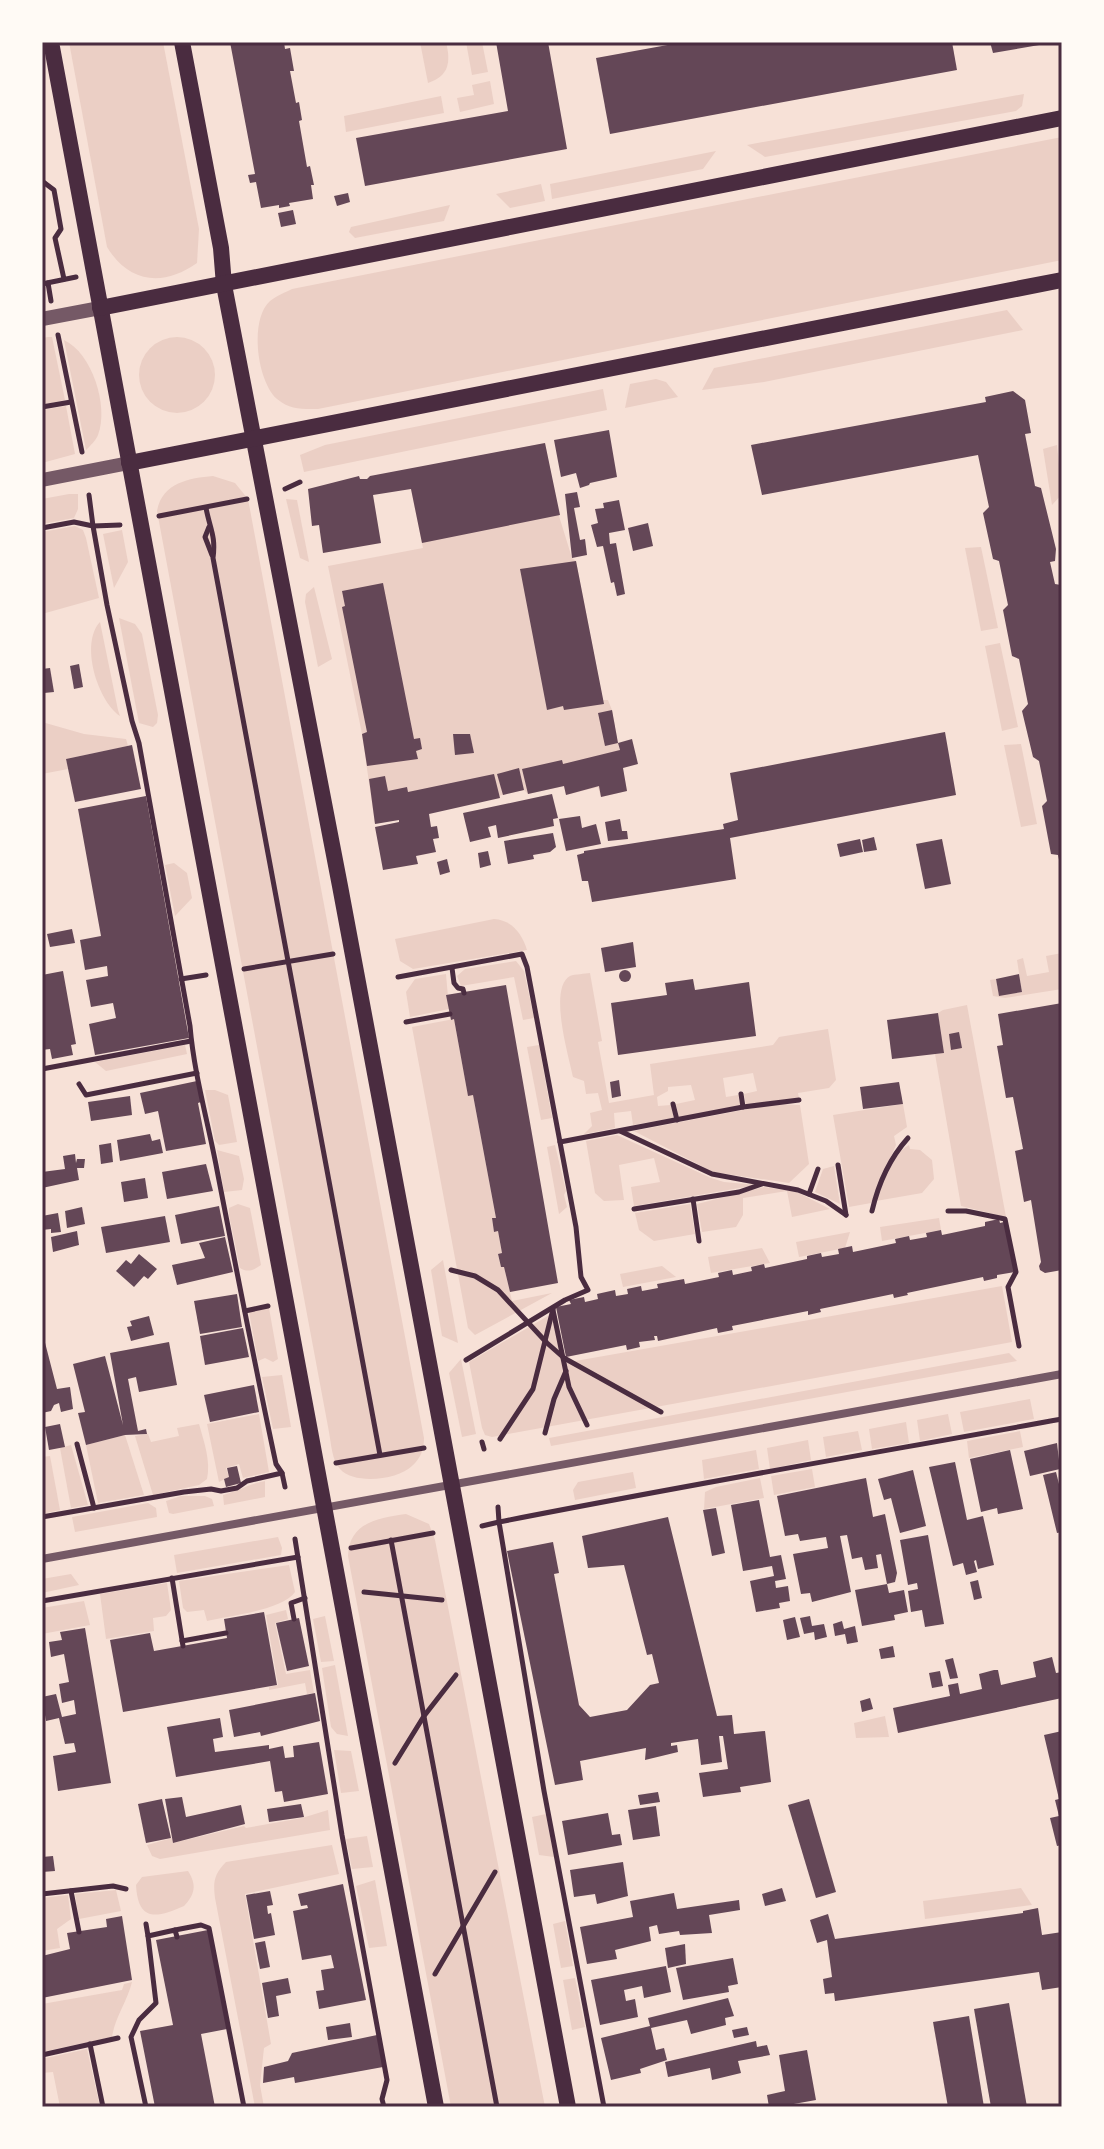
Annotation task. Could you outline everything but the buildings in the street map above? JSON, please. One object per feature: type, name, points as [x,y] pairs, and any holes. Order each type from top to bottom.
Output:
[{"type":"main road","points":[[51,42],[436,2107]]},
{"type":"main road","points":[[182,42],[221,248],[224,285],[568,2107]]},
{"type":"main road","points":[[100,308],[1062,118]]},
{"type":"main road","points":[[129,463],[1062,280]]},
{"type":"street","points":[[48,318],[100,308]]},
{"type":"street","points":[[42,480],[129,463]]},
{"type":"street","points":[[42,1559],[1062,1374]]},
{"type":"path","points":[[42,181],[54,190],[61,229],[55,238],[64,279]]},
{"type":"path","points":[[48,283],[48,318],[82,452]]},
{"type":"path","points":[[42,407],[71,402]]},
{"type":"path","points":[[285,489],[300,482]]},
{"type":"path","points":[[89,495],[107,605],[139,743],[197,1073],[267,1422],[276,1464],[285,1487]]},
{"type":"path","points":[[158,517],[248,499]]},
{"type":"path","points":[[206,508],[209,526],[215,537],[213,558],[380,1455]]},
{"type":"path","points":[[42,528],[74,522],[93,526],[120,525]]},
{"type":"path","points":[[181,979],[334,954]]},
{"type":"path","points":[[398,977],[522,954],[576,1227],[581,1277],[588,1290],[466,1360]]},
{"type":"path","points":[[452,968],[454,983],[464,993]]},
{"type":"path","points":[[406,1022],[450,1014]]},
{"type":"path","points":[[42,1069],[191,1041]]},
{"type":"path","points":[[79,1084],[86,1095],[197,1073]]},
{"type":"path","points":[[741,1094],[743,1107]]},
{"type":"path","points":[[560,1142],[743,1107],[799,1100]]},
{"type":"path","points":[[673,1104],[677,1120]]},
{"type":"path","points":[[620,1131],[712,1174],[809,1194],[846,1215],[838,1165]]},
{"type":"path","points":[[872,1211],[885,1172],[908,1138]]},
{"type":"path","points":[[809,1194],[818,1169]]},
{"type":"path","points":[[634,1209],[739,1192],[764,1183]]},
{"type":"path","points":[[693,1199],[699,1241]]},
{"type":"path","points":[[948,1211],[966,1211],[1005,1219],[1016,1272],[1008,1287],[1019,1346]]},
{"type":"path","points":[[451,1270],[475,1276],[498,1290],[564,1358],[661,1412]]},
{"type":"path","points":[[500,1439],[533,1389],[553,1309]]},
{"type":"path","points":[[553,1309],[569,1387],[587,1425]]},
{"type":"path","points":[[545,1433],[566,1370]]},
{"type":"path","points":[[482,1526],[611,1498],[765,1474],[1062,1419]]},
{"type":"path","points":[[482,1442],[484,1449]]},
{"type":"path","points":[[77,1444],[94,1508]]},
{"type":"path","points":[[336,1463],[424,1448]]},
{"type":"path","points":[[42,1517],[184,1492],[221,1491],[282,1473]]},
{"type":"path","points":[[498,1507],[547,1809],[604,2107]]},
{"type":"path","points":[[348,1549],[433,1533]]},
{"type":"path","points":[[295,1539],[342,1835],[387,2080],[382,2099],[384,2107]]},
{"type":"path","points":[[391,1540],[497,2107]]},
{"type":"path","points":[[42,1601],[298,1557]]},
{"type":"path","points":[[172,1578],[182,1643],[226,1633]]},
{"type":"path","points":[[364,1592],[442,1600]]},
{"type":"path","points":[[294,1619],[291,1603],[305,1598]]},
{"type":"path","points":[[395,1763],[424,1716],[456,1675]]},
{"type":"path","points":[[435,1974],[495,1872]]},
{"type":"path","points":[[42,1894],[113,1886],[126,1889]]},
{"type":"path","points":[[71,1891],[79,1932]]},
{"type":"path","points":[[146,1924],[156,2003],[139,2020],[131,2037],[146,2107]]},
{"type":"path","points":[[148,1936],[176,1933],[201,1925],[209,1928],[244,2107]]},
{"type":"path","points":[[42,2055],[118,2038]]},
{"type":"path","points":[[90,2044],[103,2107]]},
{"type":"shaded area","points":[[69,42],[163,42],[199,229],[197,263],[184,271],[172,276],[148,278],[126,268],[107,247]]},
{"type":"shaded area","points":[[420,42],[446,42],[448,49],[447,67],[428,83]]},
{"type":"shaded area","points":[[466,42],[482,42],[488,72],[472,75]]},
{"type":"shaded area","points":[[490,81],[494,104],[460,112],[457,98],[474,95],[472,85]]},
{"type":"shaded area","points":[[1024,94],[1022,106],[1016,111],[765,157],[747,145]]},
{"type":"shaded area","points":[[441,96],[444,113],[346,132],[344,116]]},
{"type":"shaded area","points":[[1062,137],[1062,260],[318,409],[301,409],[282,403],[270,390],[260,365],[258,336],[263,310],[272,299],[292,289]]},
{"type":"shaded area","points":[[716,151],[703,169],[552,199],[550,184]]},
{"type":"shaded area","points":[[541,184],[545,201],[510,208],[496,194]]},
{"type":"shaded area","points":[[450,205],[444,221],[355,238],[349,232],[351,227]]},
{"type":"shaded area","points":[[1007,310],[1023,330],[764,382],[702,390],[714,368]]},
{"type":"shaded area","points":[[52,337],[65,400],[42,405],[42,338]]},
{"type":"shaded area","points":[[170,337],[184,337],[198,343],[209,354],[215,375],[212,390],[204,402],[184,413],[170,413],[156,407],[145,396],[139,382],[139,368],[145,354],[156,343]]},
{"type":"shaded area","points":[[64,340],[83,356],[96,382],[99,396],[101,423],[98,435],[86,450]]},
{"type":"shaded area","points":[[656,379],[666,382],[678,397],[625,408],[630,384]]},
{"type":"shaded area","points":[[603,389],[607,410],[304,472],[300,455],[325,445]]},
{"type":"shaded area","points":[[66,406],[75,454],[42,463],[42,410]]},
{"type":"shaded area","points":[[545,443],[559,516],[572,558],[576,561],[603,700],[608,700],[612,710],[627,791],[601,797],[598,787],[566,795],[564,786],[528,794],[524,790],[375,824],[362,734],[328,566],[423,548],[407,470]]},
{"type":"shaded area","points":[[1057,445],[1062,494],[1052,505],[1043,449]]},
{"type":"shaded area","points":[[213,476],[235,483],[248,499],[424,1438],[415,1463],[397,1475],[376,1479],[347,1474],[337,1466],[332,1452],[157,511],[164,494],[171,488],[195,478]]},
{"type":"shaded area","points":[[78,494],[78,509],[74,518],[42,524],[42,499]]},
{"type":"shaded area","points":[[286,499],[297,500],[309,562],[300,558]]},
{"type":"shaded area","points":[[75,526],[83,530],[86,538],[99,598],[42,614],[42,532]]},
{"type":"shaded area","points":[[122,530],[128,562],[114,588],[103,534]]},
{"type":"shaded area","points":[[981,547],[998,628],[981,631],[965,548]]},
{"type":"shaded area","points":[[314,587],[332,659],[318,667],[305,602],[306,594]]},
{"type":"shaded area","points":[[119,618],[135,624],[142,634],[158,715],[153,727],[139,723]]},
{"type":"shaded area","points":[[100,622],[120,716],[104,698],[91,657],[94,631]]},
{"type":"shaded area","points":[[1000,643],[1018,727],[1002,731],[985,646]]},
{"type":"shaded area","points":[[42,722],[84,734],[126,739],[128,746],[66,759],[68,769],[42,774]]},
{"type":"shaded area","points":[[1021,744],[1037,824],[1021,827],[1004,745]]},
{"type":"shaded area","points":[[174,863],[187,873],[192,898],[175,916],[165,865]]},
{"type":"shaded area","points":[[494,919],[506,922],[515,929],[527,950],[413,969],[400,961],[395,939]]},
{"type":"shaded area","points":[[1062,953],[1062,989],[1005,998],[993,996],[990,980],[996,979],[999,995],[1022,992],[1017,960],[1023,958],[1027,976],[1049,972],[1046,956]]},
{"type":"shaded area","points":[[516,961],[524,971],[534,1018],[523,1020],[514,977],[461,986],[457,976],[465,969]]},
{"type":"shaded area","points":[[590,973],[609,1103],[654,1095],[650,1064],[773,1045],[779,1037],[828,1029],[836,1080],[829,1088],[798,1093],[799,1098],[746,1105],[744,1094],[757,1091],[753,1073],[723,1078],[726,1097],[738,1095],[741,1106],[679,1118],[676,1104],[695,1100],[691,1085],[668,1087],[668,1091],[657,1097],[658,1106],[671,1105],[674,1118],[633,1125],[631,1111],[614,1113],[615,1128],[584,1134],[592,1126],[590,1113],[602,1110],[598,1093],[586,1094],[584,1081],[573,1077],[560,1008],[564,983],[570,976]]},
{"type":"shaded area","points":[[446,974],[449,1009],[410,1017],[406,992],[415,979]]},
{"type":"shaded area","points":[[967,1005],[1006,1217],[961,1206],[935,1054],[943,1053],[938,1013]]},
{"type":"shaded area","points":[[454,1019],[468,1095],[473,1095],[496,1218],[492,1219],[494,1232],[498,1231],[502,1253],[498,1255],[512,1301],[552,1293],[475,1335],[468,1328],[412,1027]]},
{"type":"shaded area","points":[[185,1045],[187,1054],[106,1071],[95,1062]]},
{"type":"shaded area","points":[[539,1045],[552,1118],[541,1120],[527,1047]]},
{"type":"shaded area","points":[[205,1090],[228,1095],[237,1142],[219,1145],[215,1141]]},
{"type":"shaded area","points":[[774,1104],[800,1105],[809,1164],[789,1183],[713,1172],[634,1131]]},
{"type":"shaded area","points":[[903,1104],[907,1127],[894,1136],[896,1145],[871,1203],[849,1207],[833,1115]]},
{"type":"shaded area","points":[[617,1135],[711,1178],[757,1185],[634,1206],[631,1187],[660,1182],[654,1158],[619,1165],[624,1200],[604,1201],[595,1193],[586,1141]]},
{"type":"shaded area","points":[[555,1145],[567,1207],[559,1214],[547,1147]]},
{"type":"shaded area","points":[[909,1145],[910,1149],[920,1150],[932,1160],[934,1179],[922,1193],[876,1201],[892,1162]]},
{"type":"shaded area","points":[[217,1150],[239,1156],[244,1179],[242,1190],[224,1192]]},
{"type":"shaded area","points":[[834,1166],[840,1204],[815,1192],[823,1169]]},
{"type":"shaded area","points":[[764,1187],[797,1192],[830,1209],[792,1217],[787,1191],[743,1198],[743,1215],[736,1227],[702,1232],[697,1204]]},
{"type":"shaded area","points":[[238,1204],[250,1208],[261,1265],[251,1270],[240,1268],[229,1215],[229,1208]]},
{"type":"shaded area","points":[[690,1204],[695,1234],[654,1241],[639,1230],[635,1213]]},
{"type":"shaded area","points":[[939,1218],[941,1230],[882,1241],[880,1227]]},
{"type":"shaded area","points":[[850,1232],[845,1248],[799,1257],[796,1242]]},
{"type":"shaded area","points":[[762,1248],[770,1263],[711,1273],[708,1257]]},
{"type":"shaded area","points":[[443,1260],[458,1343],[442,1336],[431,1270]]},
{"type":"shaded area","points":[[662,1266],[676,1277],[623,1287],[620,1274]]},
{"type":"shaded area","points":[[1002,1286],[1012,1342],[492,1437],[485,1435],[482,1428],[469,1362],[553,1313],[564,1363]]},
{"type":"shaded area","points":[[269,1308],[278,1359],[273,1362],[265,1358],[258,1361],[249,1312]]},
{"type":"shaded area","points":[[1009,1353],[1017,1361],[551,1446],[549,1438]]},
{"type":"shaded area","points":[[461,1359],[476,1434],[462,1437],[449,1373]]},
{"type":"shaded area","points":[[282,1375],[291,1427],[273,1429],[262,1377]]},
{"type":"shaded area","points":[[1030,1399],[1034,1419],[964,1432],[960,1412]]},
{"type":"shaded area","points":[[259,1414],[269,1472],[243,1478],[239,1464],[226,1468],[229,1477],[219,1482],[207,1424]]},
{"type":"shaded area","points":[[948,1414],[952,1434],[920,1441],[917,1420]]},
{"type":"shaded area","points":[[906,1422],[909,1443],[872,1449],[869,1429]]},
{"type":"shaded area","points":[[199,1424],[208,1458],[207,1479],[199,1485],[153,1495],[135,1436],[148,1434],[151,1442],[179,1436],[177,1428]]},
{"type":"shaded area","points":[[858,1431],[862,1450],[826,1457],[823,1437]]},
{"type":"shaded area","points":[[1020,1431],[1023,1447],[969,1458],[967,1441]]},
{"type":"shaded area","points":[[125,1435],[144,1495],[98,1503],[86,1445]]},
{"type":"shaded area","points":[[808,1440],[811,1460],[770,1469],[767,1448]]},
{"type":"shaded area","points":[[71,1445],[88,1505],[71,1508],[60,1448]]},
{"type":"shaded area","points":[[756,1450],[759,1469],[704,1479],[702,1460]]},
{"type":"shaded area","points":[[50,1456],[60,1510],[42,1514],[42,1457]]},
{"type":"shaded area","points":[[812,1469],[815,1487],[774,1495],[771,1476]]},
{"type":"shaded area","points":[[633,1472],[636,1488],[575,1500],[573,1490],[578,1482]]},
{"type":"shaded area","points":[[760,1478],[764,1498],[704,1509],[705,1492]]},
{"type":"shaded area","points":[[265,1481],[265,1497],[224,1505],[223,1495]]},
{"type":"shaded area","points":[[181,1496],[205,1496],[212,1499],[214,1506],[169,1513],[166,1501]]},
{"type":"shaded area","points":[[148,1503],[156,1508],[157,1517],[75,1532],[72,1517]]},
{"type":"shaded area","points":[[406,1514],[429,1524],[435,1540],[545,2107],[451,2107],[348,1556],[354,1536],[360,1529],[376,1520]]},
{"type":"shaded area","points":[[278,1537],[281,1555],[177,1573],[174,1555]]},
{"type":"shaded area","points":[[289,1565],[295,1592],[279,1603],[207,1621],[204,1610],[187,1612],[183,1608],[179,1581]]},
{"type":"shaded area","points":[[71,1574],[79,1585],[42,1593],[42,1579]]},
{"type":"shaded area","points":[[167,1583],[171,1610],[166,1616],[153,1618],[154,1631],[106,1639],[100,1594]]},
{"type":"shaded area","points":[[84,1601],[90,1625],[42,1634],[42,1608]]},
{"type":"shaded area","points":[[286,1610],[288,1619],[275,1623],[286,1674],[310,1670],[314,1693],[307,1694],[305,1683],[269,1690],[269,1687],[278,1685],[266,1615]]},
{"type":"shaded area","points":[[325,1616],[334,1661],[321,1662],[313,1619]]},
{"type":"shaded area","points":[[335,1665],[348,1736],[337,1734],[331,1727],[322,1668]]},
{"type":"shaded area","points":[[885,1716],[889,1737],[856,1738],[854,1723]]},
{"type":"shaded area","points":[[334,1750],[351,1751],[359,1791],[341,1793]]},
{"type":"shaded area","points":[[328,1810],[330,1830],[160,1859],[152,1856],[147,1845],[172,1838],[173,1843],[244,1826],[302,1818]]},
{"type":"shaded area","points":[[546,1814],[554,1857],[539,1855],[532,1817]]},
{"type":"shaded area","points":[[367,1836],[373,1867],[352,1869],[346,1839]]},
{"type":"shaded area","points":[[332,1845],[339,1874],[245,1894],[271,2044],[264,2048],[260,2085],[264,2107],[255,2107],[215,1898],[215,1878],[226,1862]]},
{"type":"shaded area","points":[[188,1871],[194,1889],[184,1906],[157,1915],[144,1911],[137,1897],[136,1885],[142,1877]]},
{"type":"shaded area","points":[[375,1880],[387,1946],[369,1948],[356,1886]]},
{"type":"shaded area","points":[[1021,1888],[1032,1905],[925,1919],[923,1901]]},
{"type":"shaded area","points":[[116,1890],[121,1911],[79,1919],[75,1894]]},
{"type":"shaded area","points":[[68,1895],[71,1919],[57,1929],[60,1948],[42,1951],[42,1898]]},
{"type":"shaded area","points":[[565,1921],[573,1966],[561,1968],[553,1924]]},
{"type":"shaded area","points":[[575,1978],[585,2027],[572,2030],[563,1980]]},
{"type":"shaded area","points":[[132,1982],[112,2037],[42,2052],[42,2004],[122,1990],[124,1984]]},
{"type":"shaded area","points":[[87,2049],[100,2107],[60,2107],[53,2072],[42,2073],[42,2059]]}]
